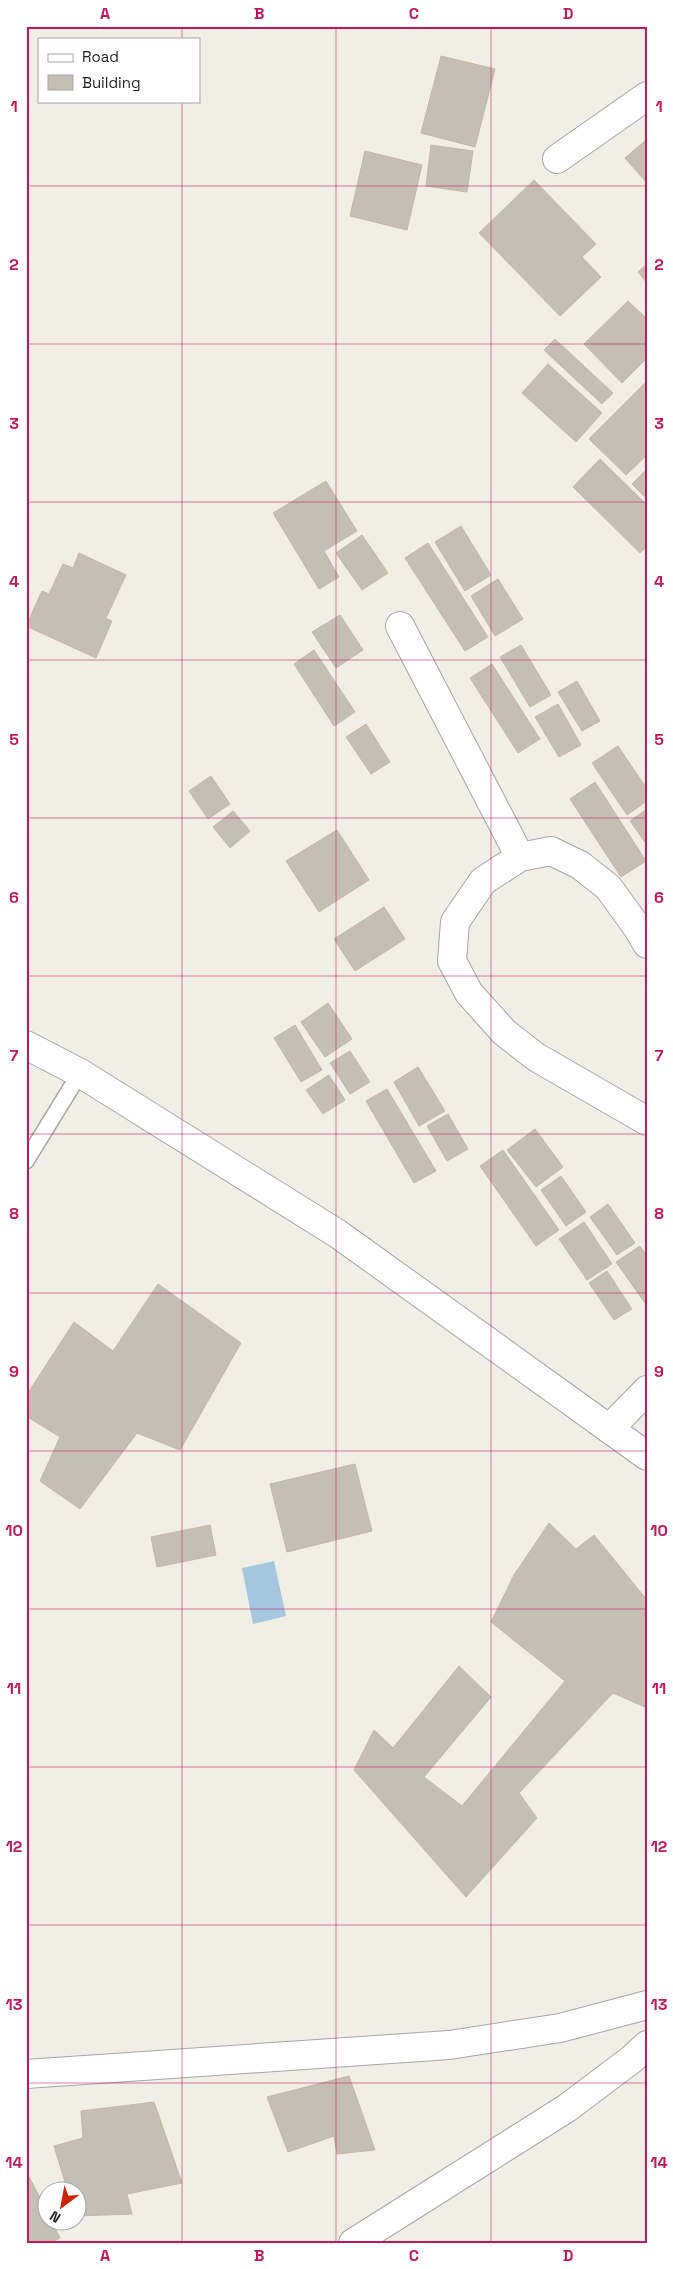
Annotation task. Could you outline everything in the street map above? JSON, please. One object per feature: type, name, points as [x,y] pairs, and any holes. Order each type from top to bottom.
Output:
[{"type":"street","points":[[557,159],[647,96]]},
{"type":"street","points":[[400,626],[520,857]]},
{"type":"street","points":[[647,944],[608,887],[580,865],[551,851],[520,857],[484,881],[455,922],[452,961],[469,993],[504,1032],[536,1057],[647,1121]]},
{"type":"street","points":[[26,1045],[80,1073],[338,1234],[647,1456]]},
{"type":"street","points":[[609,1429],[647,1390]]},
{"type":"street","points":[[26,2074],[449,2045],[560,2028],[647,2005]]},
{"type":"street","points":[[353,2243],[566,2108],[632,2059],[647,2045]]},
{"type":"lane","points":[[26,1161],[80,1073]]},
{"type":"water","points":[[274,1561],[286,1616],[253,1624],[242,1568]]},
{"type":"building","points":[[441,56],[495,69],[475,147],[421,133]]},
{"type":"building","points":[[647,139],[647,183],[625,158]]},
{"type":"building","points":[[431,145],[473,151],[467,192],[426,186]]},
{"type":"building","points":[[365,151],[422,165],[407,230],[350,216]]},
{"type":"building","points":[[534,180],[596,244],[582,257],[601,277],[560,316],[479,233]]},
{"type":"building","points":[[647,264],[647,283],[638,272]]},
{"type":"building","points":[[628,301],[647,319],[647,358],[622,383],[584,344]]},
{"type":"building","points":[[555,339],[613,393],[602,404],[544,350]]},
{"type":"building","points":[[548,364],[602,413],[576,442],[522,393]]},
{"type":"building","points":[[647,381],[647,455],[626,475],[589,439]]},
{"type":"building","points":[[600,459],[647,505],[647,546],[640,553],[573,487]]},
{"type":"building","points":[[647,469],[647,499],[632,484]]},
{"type":"building","points":[[326,481],[357,531],[324,551],[339,577],[319,589],[273,513]]},
{"type":"building","points":[[461,526],[491,575],[465,591],[435,542]]},
{"type":"building","points":[[362,535],[388,573],[362,590],[336,553]]},
{"type":"building","points":[[428,543],[488,637],[465,651],[405,558]]},
{"type":"building","points":[[79,553],[126,575],[106,618],[112,621],[96,658],[26,626],[42,591],[49,594],[63,564],[73,568]]},
{"type":"building","points":[[498,579],[523,619],[495,636],[471,596]]},
{"type":"building","points":[[340,615],[363,650],[336,668],[312,632]]},
{"type":"building","points":[[521,645],[551,695],[530,707],[500,657]]},
{"type":"building","points":[[314,650],[355,712],[334,726],[294,664]]},
{"type":"building","points":[[492,664],[540,739],[518,753],[470,678]]},
{"type":"building","points":[[577,681],[600,721],[582,731],[558,692]]},
{"type":"building","points":[[558,704],[581,745],[559,757],[535,717]]},
{"type":"building","points":[[366,724],[390,762],[371,774],[346,737]]},
{"type":"building","points":[[618,746],[647,789],[647,801],[627,815],[592,763]]},
{"type":"building","points":[[211,776],[230,804],[208,819],[189,791]]},
{"type":"building","points":[[595,782],[646,861],[621,877],[570,799]]},
{"type":"building","points":[[647,809],[647,845],[630,821]]},
{"type":"building","points":[[233,811],[250,831],[230,848],[213,827]]},
{"type":"building","points":[[337,830],[369,880],[319,912],[286,861]]},
{"type":"building","points":[[384,907],[405,939],[355,971],[334,939]]},
{"type":"building","points":[[328,1003],[352,1039],[325,1057],[301,1022]]},
{"type":"building","points":[[295,1025],[322,1070],[301,1082],[274,1038]]},
{"type":"building","points":[[350,1051],[370,1082],[350,1094],[330,1063]]},
{"type":"building","points":[[418,1067],[445,1111],[419,1126],[394,1082]]},
{"type":"building","points":[[329,1075],[345,1100],[323,1114],[306,1090]]},
{"type":"building","points":[[387,1089],[436,1171],[414,1183],[366,1101]]},
{"type":"building","points":[[448,1114],[468,1149],[447,1161],[427,1126]]},
{"type":"building","points":[[535,1129],[563,1167],[536,1187],[507,1150]]},
{"type":"building","points":[[503,1150],[559,1230],[536,1246],[480,1166]]},
{"type":"building","points":[[561,1176],[586,1212],[566,1226],[541,1190]]},
{"type":"building","points":[[608,1204],[635,1243],[617,1255],[590,1217]]},
{"type":"building","points":[[584,1222],[612,1264],[587,1280],[559,1239]]},
{"type":"building","points":[[640,1246],[647,1256],[647,1301],[645,1303],[616,1262]]},
{"type":"building","points":[[607,1271],[632,1309],[614,1320],[589,1283]]},
{"type":"building","points":[[158,1284],[241,1343],[180,1450],[137,1433],[80,1509],[40,1481],[60,1437],[26,1416],[26,1396],[74,1322],[113,1351]]},
{"type":"building","points":[[355,1464],[372,1531],[287,1552],[270,1484]]},
{"type":"building","points":[[549,1523],[576,1549],[594,1535],[647,1600],[647,1708],[613,1693],[519,1793],[537,1818],[466,1897],[354,1770],[374,1730],[393,1748],[459,1666],[491,1697],[424,1777],[462,1806],[565,1681],[491,1622],[514,1575]]},
{"type":"building","points":[[210,1525],[216,1555],[157,1567],[151,1537]]},
{"type":"building","points":[[349,2076],[375,2150],[337,2154],[334,2136],[288,2152],[267,2097]]},
{"type":"building","points":[[154,2102],[182,2183],[127,2194],[132,2214],[88,2216],[88,2182],[65,2182],[54,2146],[83,2138],[81,2111]]},
{"type":"building","points":[[26,2171],[38,2194],[38,2232],[57,2232],[60,2238],[50,2243],[26,2243]]}]
